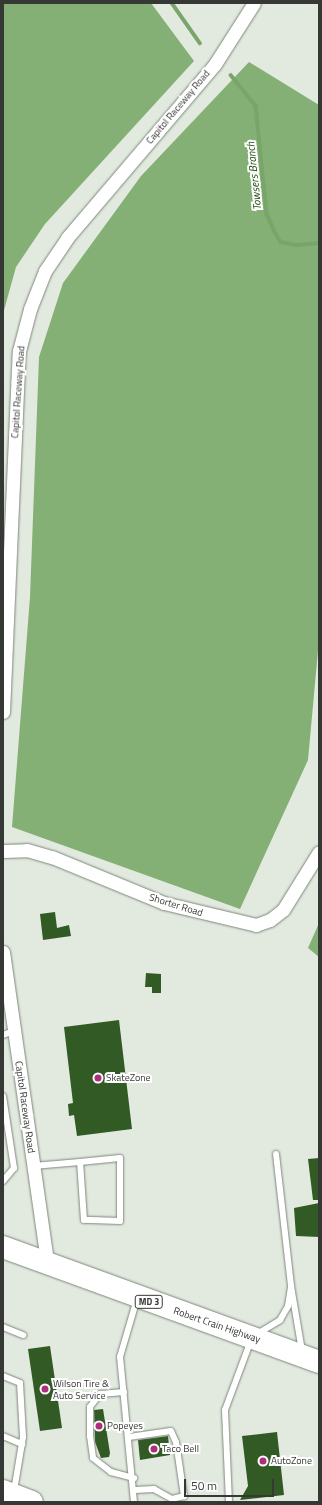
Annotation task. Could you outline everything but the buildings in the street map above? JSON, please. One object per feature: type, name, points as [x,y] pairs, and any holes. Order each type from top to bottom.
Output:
[{"type":"highway","name":"Robert Crain Highway","points":[[3,1247],[47,1262],[138,1298],[311,1358]]},
{"type":"street","name":"Capitol Raceway Road","points":[[3,712],[19,351],[30,309],[45,271],[67,238],[215,64],[255,5]]},
{"type":"street","name":"Shorter Road","points":[[3,851],[28,850],[52,857],[164,903],[256,925],[270,920],[283,910],[319,852]]},
{"type":"street","name":"Capitol Raceway Road","points":[[3,952],[8,1033],[33,1166],[47,1262]]},
{"type":"lane","points":[[3,1096],[14,1168],[3,1181]]},
{"type":"lane","points":[[276,1154],[291,1286],[311,1358]]},
{"type":"lane","points":[[33,1166],[120,1158],[120,1222],[84,1220],[80,1162]]},
{"type":"lane","points":[[229,1502],[225,1410],[252,1338],[280,1320],[291,1286]]},
{"type":"lane","points":[[134,1502],[134,1478],[120,1357],[138,1298]]},
{"type":"lane","points":[[3,1327],[23,1335]]},
{"type":"lane","points":[[3,1376],[20,1383],[22,1444],[16,1496]]},
{"type":"lane","points":[[124,1392],[100,1394],[90,1407],[90,1436],[93,1458],[111,1472],[134,1478]]},
{"type":"lane","points":[[129,1437],[171,1431],[176,1442],[184,1496],[172,1499],[154,1489],[135,1490]]},
{"type":"lane","points":[[3,1436],[22,1444]]},
{"type":"green space","points":[[3,3],[151,3],[194,61],[45,224],[16,267],[3,314]]},
{"type":"green space","points":[[249,62],[319,105],[319,640],[308,760],[240,909],[12,827],[30,597],[39,357],[63,283],[141,176]]},
{"type":"green space","points":[[319,923],[319,957],[308,948]]},
{"type":"waterway","name":"Towsers Branch","points":[[172,3],[200,43]]},
{"type":"waterway","name":"Towsers Branch","points":[[231,75],[256,106],[267,214],[274,230],[281,242],[297,245],[319,243]]},
{"type":"place","name":"SkateZone","points":[[98,1078]]},
{"type":"place","name":"Wilson Tire & Auto Service","points":[[45,1389]]},
{"type":"place","name":"Popeyes","points":[[99,1426]]},
{"type":"place","name":"Taco Bell","points":[[154,1449]]},
{"type":"place","name":"AutoZone","points":[[263,1461]]}]
